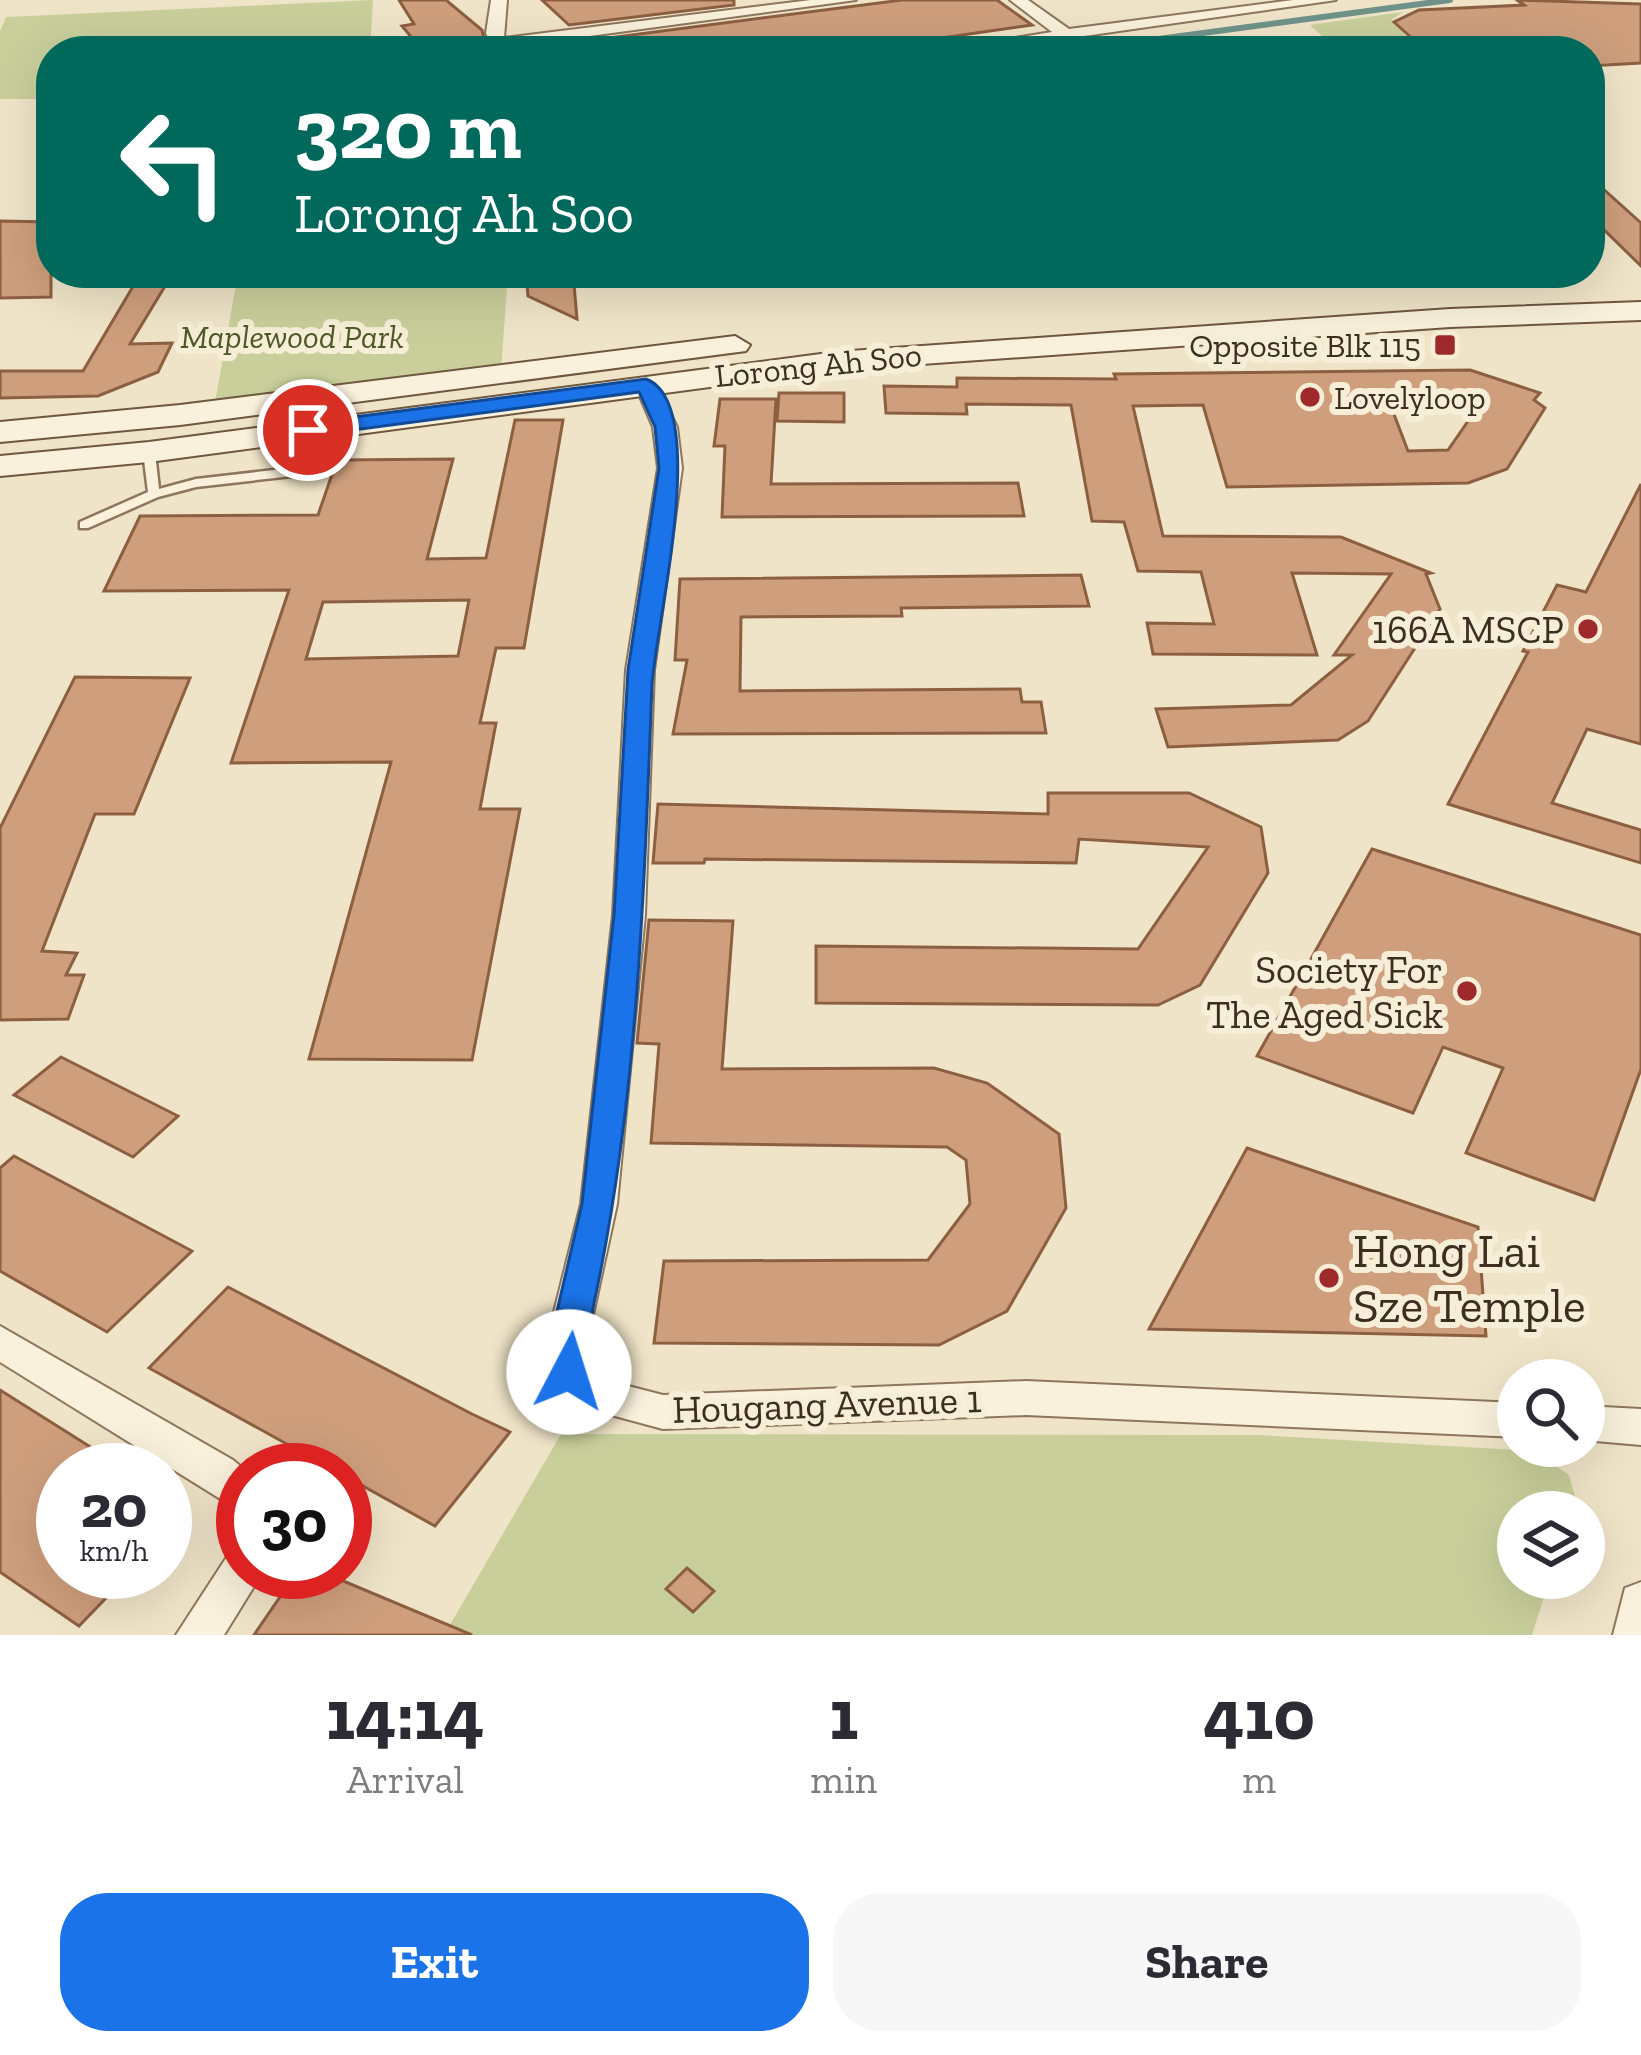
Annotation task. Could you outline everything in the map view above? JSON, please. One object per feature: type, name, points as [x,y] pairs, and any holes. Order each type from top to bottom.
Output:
[{"type":"main road","name":"Lorong Ah Soo","points":[[0,466],[149,452],[646,385],[906,344],[1641,296]]},
{"type":"main road","name":"Lorong Ah Soo","points":[[0,432],[180,416],[664,352],[1641,311]]},
{"type":"street","points":[[499,0],[499,36]]},
{"type":"street","points":[[712,0],[728,14]]},
{"type":"street","points":[[575,36],[848,0]]},
{"type":"street","points":[[1018,0],[1065,34]]},
{"type":"street","points":[[1198,0],[1220,14]]},
{"type":"street","points":[[1051,36],[1328,0]]},
{"type":"street","name":"Hougang Avenue 1","points":[[646,385],[665,427],[670,468],[640,670],[628,915],[598,1204],[572,1324],[569,1372],[588,1393],[663,1412],[1026,1398],[1497,1419]]},
{"type":"street","points":[[0,1342],[216,1472]]},
{"type":"street","points":[[1605,1424],[1641,1427]]},
{"type":"street","points":[[198,1635],[223,1599]]},
{"type":"street","points":[[1635,1635],[1641,1602]]},
{"type":"lane","points":[[149,452],[154,494]]},
{"type":"lane","points":[[84,525],[154,494],[196,483],[292,472]]},
{"type":"green space","points":[[373,0],[371,36],[36,36],[36,99],[0,99],[0,31],[6,17]]},
{"type":"green space","points":[[1403,12],[1391,20],[1406,36],[1322,36],[1310,25]]},
{"type":"green space","name":"Maplewood Park","points":[[235,288],[507,288],[501,371],[214,408]]},
{"type":"green space","points":[[561,1434],[1258,1435],[1497,1449],[1497,1467],[1557,1467],[1569,1475],[1573,1491],[1497,1491],[1497,1599],[1543,1599],[1532,1635],[444,1635]]},
{"type":"building","points":[[399,0],[446,0],[483,36],[410,36],[402,26],[414,24]]},
{"type":"building","points":[[542,0],[734,0],[734,5],[569,25]]},
{"type":"building","points":[[902,0],[997,0],[1032,25],[955,36],[624,36]]},
{"type":"building","points":[[1517,0],[1641,4],[1641,63],[1605,65],[1605,36],[1409,36],[1394,22],[1419,10],[1524,5]]},
{"type":"building","points":[[1605,191],[1641,223],[1641,266],[1605,231]]},
{"type":"building","points":[[0,221],[36,222],[36,288],[51,288],[51,297],[0,298]]},
{"type":"building","points":[[132,288],[164,288],[130,344],[172,343],[158,372],[98,396],[0,398],[0,371],[83,371]]},
{"type":"building","points":[[527,288],[574,288],[577,319],[528,296]]},
{"type":"building","points":[[1470,370],[1540,393],[1534,400],[1545,408],[1507,469],[1468,483],[1227,487],[1203,405],[1133,406],[1163,536],[1341,537],[1431,573],[1426,574],[1440,609],[1368,721],[1338,740],[1168,747],[1156,709],[1291,705],[1352,655],[1334,655],[1391,574],[1292,573],[1317,655],[1153,654],[1147,623],[1214,624],[1201,572],[1138,571],[1124,522],[1092,521],[1071,405],[966,404],[967,414],[886,413],[884,386],[957,387],[957,378],[1116,379],[1114,374]],"holes":[[[1387,396],[1484,398],[1448,450],[1408,451]]]},
{"type":"building","points":[[779,393],[844,393],[844,422],[777,421]]},
{"type":"building","points":[[720,399],[776,399],[771,484],[1018,483],[1024,516],[722,517],[725,446],[714,446]]},
{"type":"building","points":[[515,420],[563,420],[524,648],[496,648],[480,723],[496,723],[480,809],[520,809],[472,1060],[309,1059],[391,762],[231,763],[289,590],[104,591],[140,516],[318,515],[337,460],[453,459],[427,559],[486,558]],"holes":[[[469,600],[458,656],[306,659],[323,602]]]},
{"type":"building","points":[[1641,484],[1641,744],[1587,729],[1552,803],[1641,830],[1641,863],[1448,804],[1528,652],[1523,651],[1557,585],[1586,592]]},
{"type":"building","points":[[1081,575],[1089,606],[901,608],[902,616],[741,617],[740,691],[1020,689],[1022,702],[1041,702],[1046,733],[673,734],[687,660],[675,660],[680,579]]},
{"type":"building","points":[[75,677],[190,678],[134,814],[95,814],[42,951],[77,953],[66,975],[84,975],[68,1019],[0,1020],[0,828]]},
{"type":"building","points":[[1048,793],[1189,793],[1261,827],[1268,873],[1200,985],[1158,1005],[816,1003],[816,946],[1138,949],[1208,847],[1079,839],[1076,863],[705,859],[704,863],[653,863],[658,804],[1048,814]]},
{"type":"building","name":"Society For The Aged Sick","points":[[1372,849],[1641,935],[1641,1069],[1594,1200],[1466,1153],[1503,1068],[1443,1047],[1413,1113],[1257,1056]]},
{"type":"building","points":[[649,920],[733,921],[722,1069],[934,1068],[987,1083],[1059,1134],[1066,1208],[1007,1311],[939,1345],[654,1343],[664,1261],[928,1260],[970,1204],[966,1160],[947,1147],[651,1143],[659,1044],[637,1043]]},
{"type":"building","points":[[61,1057],[178,1116],[133,1157],[14,1095]]},
{"type":"building","name":"Hong Lai Sze Temple","points":[[1247,1148],[1478,1227],[1486,1336],[1149,1329]]},
{"type":"building","points":[[14,1156],[192,1251],[107,1332],[0,1271],[0,1168]]},
{"type":"building","points":[[228,1287],[510,1432],[435,1526],[372,1491],[372,1443],[285,1443],[149,1368]]},
{"type":"building","points":[[0,1390],[84,1443],[36,1443],[36,1597],[0,1572]]},
{"type":"building","points":[[687,1568],[714,1591],[693,1612],[666,1589]]},
{"type":"building","points":[[372,1593],[472,1635],[254,1635],[279,1599],[372,1599]]},
{"type":"building","points":[[40,1599],[105,1599],[79,1626]]},
{"type":"waterway","points":[[1181,36],[1450,0]]},
{"type":"place","name":"Opposite Blk 115","points":[[1445,345]]},
{"type":"place","name":"Lovelyloop","points":[[1310,397]]},
{"type":"place","name":"166A MSCP","points":[[1588,629]]},
{"type":"place","name":"Society For The Aged Sick","points":[[1467,991]]},
{"type":"place","name":"Hong Lai Sze Temple","points":[[1329,1278]]},
{"type":"route","points":[[308,430],[646,385],[665,427],[670,468],[661,554],[640,670],[628,915],[598,1204],[572,1324],[569,1372]]}]
